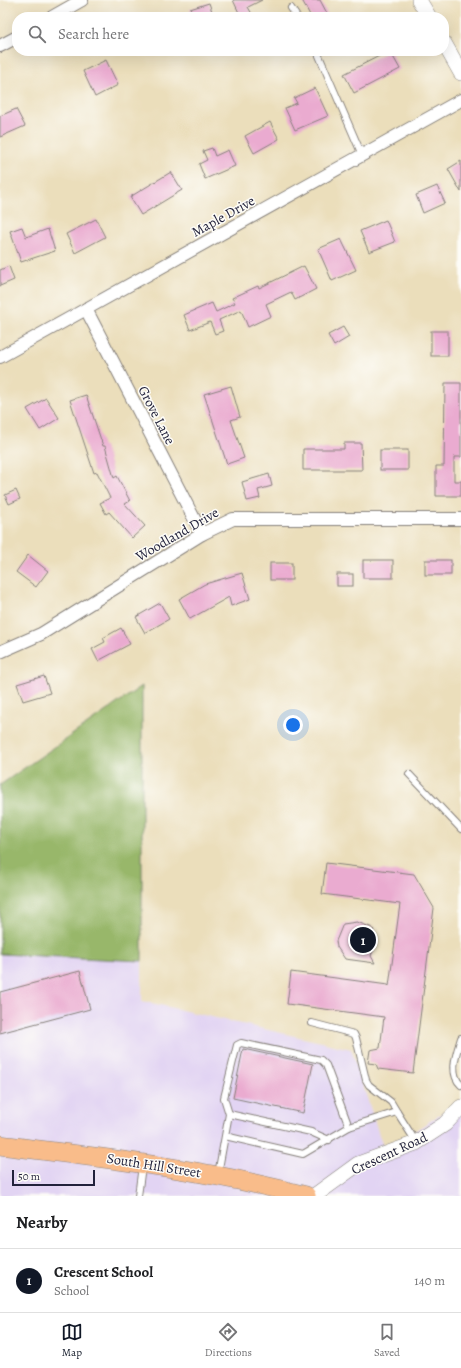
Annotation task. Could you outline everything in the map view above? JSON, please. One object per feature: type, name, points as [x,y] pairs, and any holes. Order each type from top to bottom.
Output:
[{"type":"main road","name":"South Hill Street","points":[[0,1145],[143,1163],[217,1175],[306,1196]]},
{"type":"street","points":[[61,12],[82,0]]},
{"type":"street","points":[[419,0],[426,12]]},
{"type":"street","points":[[0,46],[12,40]]},
{"type":"street","points":[[449,52],[461,73]]},
{"type":"street","name":"Maple Drive","points":[[0,357],[461,100]]},
{"type":"street","name":"Grove Lane","points":[[86,310],[202,534]]},
{"type":"street","name":"Woodland Drive","points":[[0,652],[41,634],[202,534],[234,519],[461,519]]},
{"type":"street","name":"Crescent Road","points":[[314,1196],[358,1164],[416,1143],[445,1124],[461,1107]]},
{"type":"lane","points":[[291,8],[294,12]]},
{"type":"lane","points":[[319,56],[362,155]]},
{"type":"lane","points":[[409,774],[461,829]]},
{"type":"lane","points":[[312,1023],[354,1034],[366,1080],[369,1085],[391,1102],[416,1143]]},
{"type":"lane","points":[[461,1038],[454,1060],[454,1075],[461,1085]]},
{"type":"lane","points":[[217,1175],[229,1114],[224,1098],[237,1045],[241,1043],[321,1060],[326,1065],[349,1127]]},
{"type":"lane","points":[[225,1136],[304,1154],[349,1127],[397,1112]]},
{"type":"lane","points":[[229,1114],[311,1132],[329,1140]]},
{"type":"lane","points":[[138,1196],[143,1163]]},
{"type":"shaded area","points":[[0,954],[142,961],[142,1001],[351,1049],[383,1147],[404,1138],[461,1101],[461,1196],[0,1196]]},
{"type":"green space","points":[[142,686],[142,961],[0,954],[0,785]]},
{"type":"building","points":[[233,0],[262,0],[248,7],[251,12],[239,12]]},
{"type":"building","points":[[302,0],[320,0],[326,12],[308,12]]},
{"type":"building","points":[[209,3],[212,12],[191,12],[190,9]]},
{"type":"building","points":[[379,56],[393,56],[400,69],[354,93],[344,74]]},
{"type":"building","points":[[106,60],[118,85],[95,97],[83,71]]},
{"type":"building","points":[[315,88],[328,116],[295,130],[285,108],[297,103],[294,98]]},
{"type":"building","points":[[16,109],[25,126],[0,137],[0,116]]},
{"type":"building","points":[[270,122],[279,139],[254,153],[245,136]]},
{"type":"building","points":[[212,148],[215,156],[228,150],[235,166],[205,179],[199,164],[207,160],[203,151]]},
{"type":"building","points":[[461,161],[461,192],[448,169]]},
{"type":"building","points":[[171,172],[182,190],[141,215],[130,197]]},
{"type":"building","points":[[437,186],[445,203],[423,213],[416,195]]},
{"type":"building","points":[[96,219],[105,237],[75,253],[66,234]]},
{"type":"building","points":[[386,220],[395,242],[369,252],[360,231]]},
{"type":"building","points":[[22,227],[26,237],[48,229],[55,251],[21,262],[10,231]]},
{"type":"building","points":[[341,239],[356,270],[332,281],[318,249]]},
{"type":"building","points":[[9,266],[14,280],[0,286],[0,270]]},
{"type":"building","points":[[304,266],[316,289],[295,300],[291,292],[266,304],[271,316],[248,327],[241,310],[219,320],[223,331],[215,334],[210,322],[190,330],[184,315],[212,303],[216,312],[235,303],[232,298],[258,286],[259,288]]},
{"type":"building","points":[[343,327],[349,337],[334,346],[328,335]]},
{"type":"building","points":[[431,331],[448,331],[448,356],[431,356]]},
{"type":"building","points":[[445,383],[461,383],[461,457],[454,457],[454,481],[461,481],[461,496],[436,496],[436,466],[444,466]]},
{"type":"building","points":[[231,386],[240,417],[231,420],[244,458],[227,464],[204,394]]},
{"type":"building","points":[[86,395],[103,446],[105,446],[114,478],[117,476],[130,501],[125,504],[145,526],[132,538],[109,512],[106,514],[100,503],[110,498],[97,472],[94,473],[70,400]]},
{"type":"building","points":[[46,398],[59,418],[40,430],[27,409]]},
{"type":"building","points":[[344,443],[361,443],[362,470],[303,470],[303,449],[344,449]]},
{"type":"building","points":[[380,450],[408,450],[408,470],[380,470]]},
{"type":"building","points":[[269,474],[272,486],[258,490],[260,498],[247,501],[242,482]]},
{"type":"building","points":[[16,490],[20,499],[9,504],[5,495]]},
{"type":"building","points":[[28,555],[48,571],[36,587],[16,572]]},
{"type":"building","points":[[363,560],[393,560],[393,578],[363,578]]},
{"type":"building","points":[[425,560],[451,560],[451,575],[425,575]]},
{"type":"building","points":[[270,563],[292,563],[292,580],[270,580]]},
{"type":"building","points":[[242,573],[250,599],[231,606],[229,597],[190,619],[179,599],[205,584]]},
{"type":"building","points":[[337,574],[353,574],[353,586],[337,586]]},
{"type":"building","points":[[160,603],[169,619],[145,633],[136,617]]},
{"type":"building","points":[[121,628],[130,644],[98,661],[92,649],[105,642],[103,638]]},
{"type":"building","points":[[44,676],[50,693],[23,701],[17,684]]},
{"type":"building","points":[[326,863],[414,874],[434,908],[413,1073],[378,1069],[376,1064],[368,1063],[370,1050],[380,1048],[384,1017],[287,1004],[291,972],[389,986],[400,904],[322,894]]},
{"type":"building","points":[[357,922],[373,928],[376,943],[371,956],[375,963],[345,959],[337,947],[336,941],[343,924]]},
{"type":"building","points":[[80,971],[90,1009],[0,1033],[0,992]]},
{"type":"building","points":[[243,1049],[313,1064],[303,1113],[233,1098]]},
{"type":"place","name":"Crescent School","points":[[363,940]]}]
